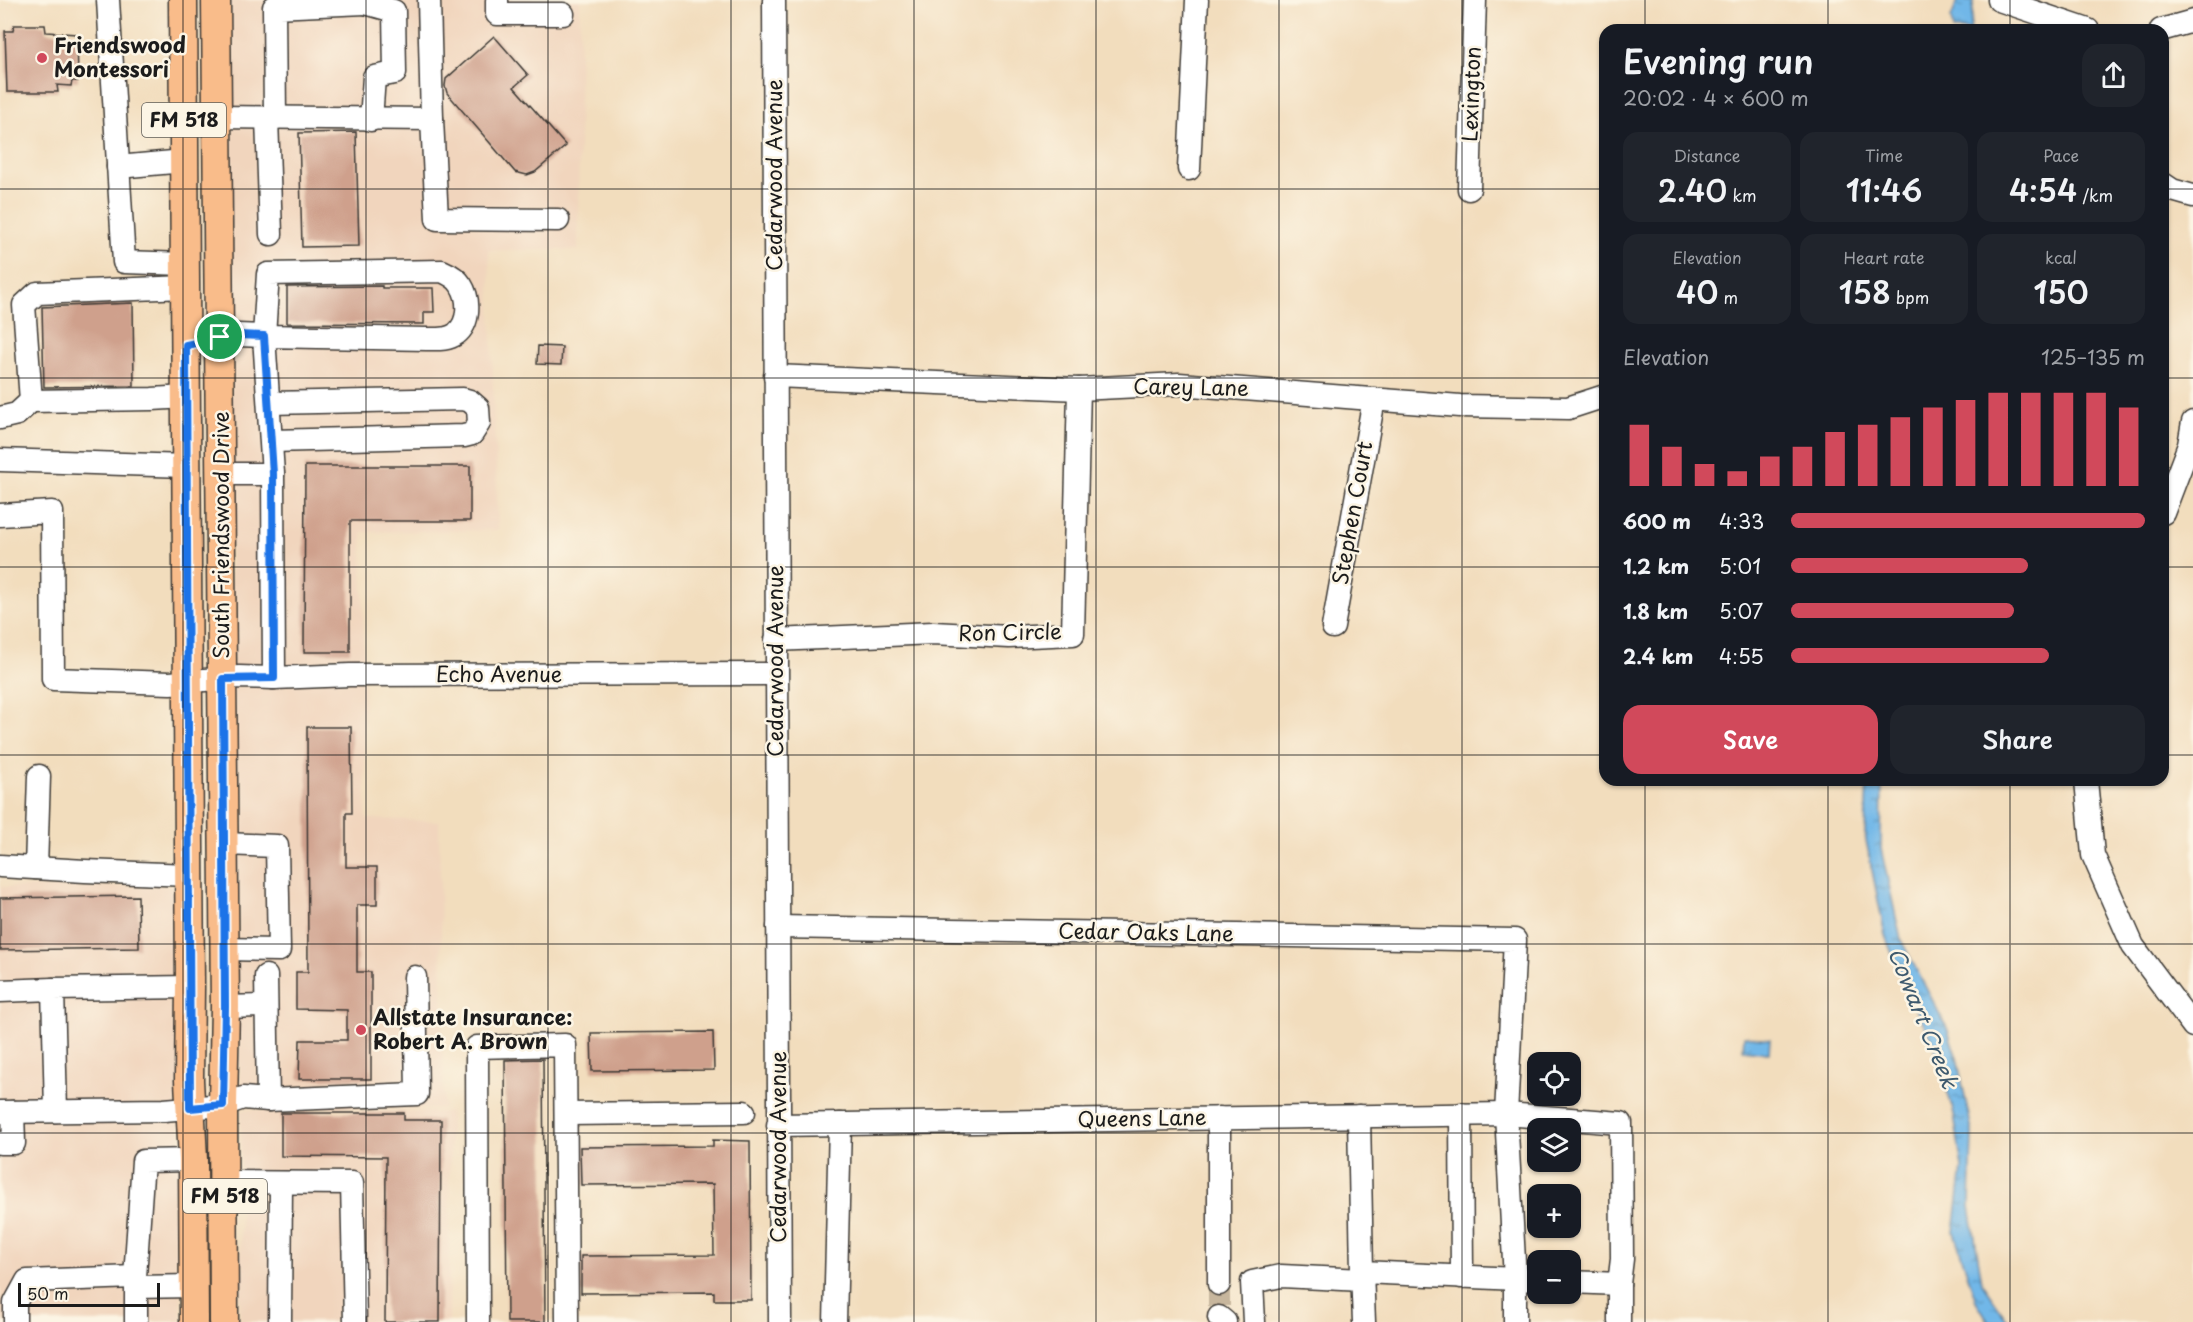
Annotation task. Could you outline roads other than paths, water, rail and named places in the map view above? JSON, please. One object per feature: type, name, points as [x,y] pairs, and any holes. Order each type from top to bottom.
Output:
[{"type":"main road","name":"South Friendswood Drive","points":[[183,0],[190,1108],[193,1160],[194,1322]]},
{"type":"main road","name":"South Friendswood Drive","points":[[216,0],[225,1007],[224,1322]]},
{"type":"street","points":[[108,0],[124,262],[185,275]]},
{"type":"street","points":[[429,0],[437,219],[558,220]]},
{"type":"street","name":"Cedarwood Avenue","points":[[774,0],[780,1322]]},
{"type":"street","points":[[1189,169],[1197,0]]},
{"type":"street","name":"Lexington","points":[[1469,189],[1475,0]]},
{"type":"street","points":[[2000,0],[2070,24]]},
{"type":"street","points":[[271,234],[274,7],[365,2],[394,11],[395,73],[374,76],[371,120]]},
{"type":"street","points":[[491,10],[563,14]]},
{"type":"street","points":[[2169,28],[2193,21]]},
{"type":"street","points":[[218,117],[432,119]]},
{"type":"street","points":[[118,167],[184,161]]},
{"type":"street","points":[[2169,188],[2193,196]]},
{"type":"street","points":[[186,345],[220,337],[264,336],[446,339],[455,335],[463,326],[467,316],[466,298],[461,285],[452,275],[442,271],[268,274],[264,336],[273,474],[274,678]]},
{"type":"street","points":[[31,401],[24,305],[37,294],[185,275]]},
{"type":"street","name":"Carey Lane","points":[[775,376],[1079,389],[1179,384],[1461,406],[1568,408],[1599,398]]},
{"type":"street","name":"Ron Circle","points":[[776,640],[933,633],[1009,637],[1072,634],[1079,389]]},
{"type":"street","points":[[0,418],[17,414],[31,401],[186,397]]},
{"type":"street","points":[[269,404],[463,399],[470,401],[478,408],[479,423],[472,434],[464,436],[272,441]]},
{"type":"street","name":"Stephen Court","points":[[1333,627],[1374,399]]},
{"type":"street","points":[[381,400],[381,438]]},
{"type":"street","points":[[2169,497],[2189,445],[2193,422]]},
{"type":"street","points":[[0,460],[186,466]]},
{"type":"street","points":[[221,474],[273,474]]},
{"type":"street","name":"Echo Avenue","points":[[0,515],[52,512],[53,679],[170,683],[350,675],[776,674]]},
{"type":"street","points":[[36,868],[39,776]]},
{"type":"street","points":[[2087,786],[2093,855],[2133,946],[2193,1026]]},
{"type":"street","points":[[224,844],[277,846],[279,950],[224,949]]},
{"type":"street","points":[[0,866],[189,875]]},
{"type":"street","name":"Cedar Oaks Lane","points":[[777,927],[1515,940],[1506,1114]]},
{"type":"street","points":[[266,976],[268,1100]]},
{"type":"street","points":[[0,1143],[14,1143],[7,1112],[190,1108],[223,1105],[243,1098],[268,1100],[417,1095],[415,977]]},
{"type":"street","points":[[0,991],[190,987]]},
{"type":"street","points":[[53,989],[56,1112]]},
{"type":"street","points":[[225,1007],[266,1006]]},
{"type":"street","points":[[478,1322],[477,1047],[565,1045],[567,1322]]},
{"type":"street","points":[[567,1114],[744,1112]]},
{"type":"street","points":[[1461,1114],[1462,1277]]},
{"type":"street","name":"Queens Lane","points":[[778,1125],[1461,1114],[1506,1114],[1621,1123],[1622,1259],[1619,1284]]},
{"type":"street","points":[[1506,1114],[1515,1279],[1515,1322]]},
{"type":"street","points":[[1359,1116],[1364,1322]]},
{"type":"street","points":[[1219,1118],[1219,1284]]},
{"type":"street","points":[[836,1322],[840,1124]]},
{"type":"street","points":[[136,1322],[143,1161],[193,1160]]},
{"type":"street","points":[[225,1182],[352,1183],[356,1322]]},
{"type":"street","points":[[280,1322],[281,1183]]},
{"type":"street","points":[[1254,1322],[1252,1282],[1281,1276],[1527,1280]]},
{"type":"street","points":[[15,1322],[15,1303],[27,1281],[136,1282],[193,1286]]},
{"type":"street","points":[[1581,1282],[1619,1284],[1619,1322]]},
{"type":"water","points":[[1958,0],[1974,0],[1971,24],[1952,24],[1951,18]]},
{"type":"water","name":"Cowart Creek","points":[[1867,786],[1882,786],[1881,849],[1901,940],[1947,1028],[1957,1058],[1972,1131],[1970,1206],[1982,1283],[2009,1322],[1989,1322],[1976,1301],[1954,1232],[1962,1168],[1954,1114],[1933,1041],[1909,998],[1885,935],[1865,835]]},
{"type":"water","points":[[1744,1036],[1770,1039],[1769,1053],[1743,1050]]},
{"type":"tunnel","points":[[1219,1284],[1219,1317]]},
{"type":"place","name":"Friendswood Montessori","points":[[42,58]]},
{"type":"place","name":"Allstate Insurance: Robert A. Brown","points":[[361,1030]]}]
